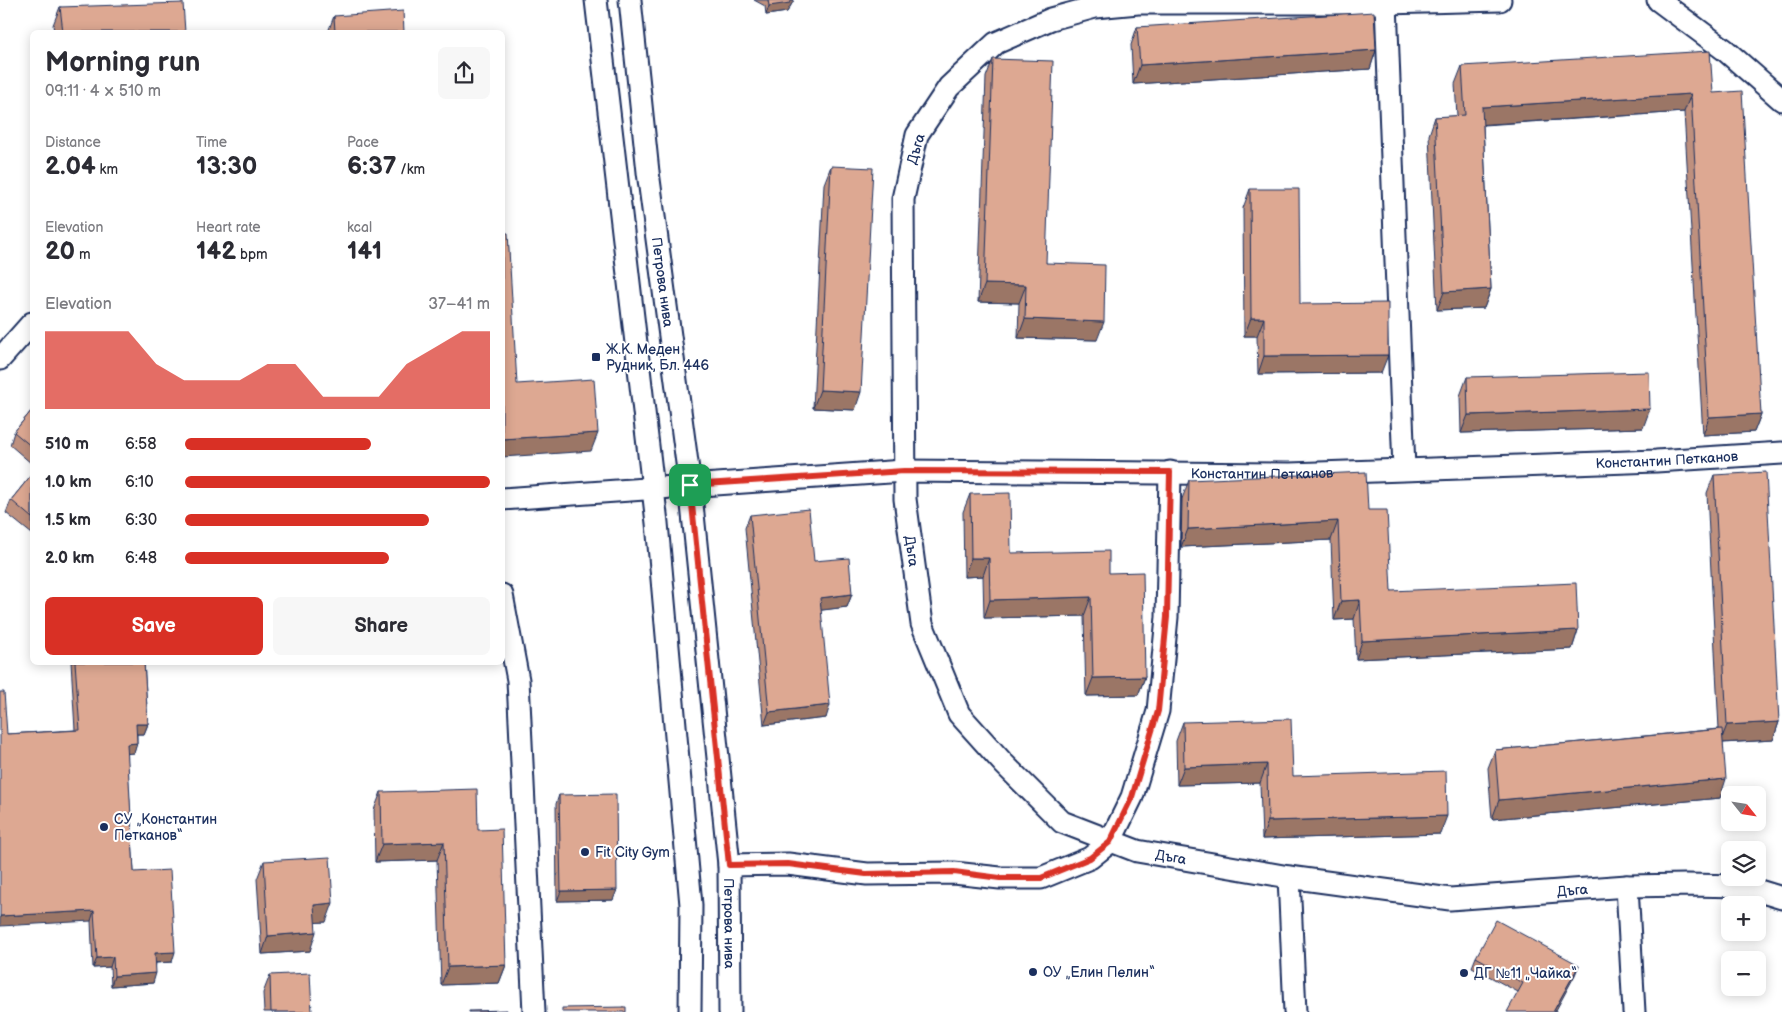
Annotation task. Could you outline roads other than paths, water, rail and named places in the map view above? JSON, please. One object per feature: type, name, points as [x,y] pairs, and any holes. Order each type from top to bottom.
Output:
[{"type":"street","points":[[596,0],[654,488],[691,905],[690,1012]]},
{"type":"street","name":"Петрова нива","points":[[630,0],[648,172],[690,485],[729,865],[730,1012]]},
{"type":"street","name":"Дъга","points":[[1500,0],[1386,3],[1138,3],[1095,6],[1051,19],[996,43],[949,87],[917,135],[903,199],[905,499],[922,624],[960,714],[1004,764],[1062,822],[1137,851],[1192,862],[1289,877],[1450,898],[1627,886],[1743,886],[1782,898]]},
{"type":"street","points":[[1658,0],[1724,50],[1782,100]]},
{"type":"street","points":[[1386,3],[1404,469]]},
{"type":"street","points":[[0,360],[30,325]]},
{"type":"street","name":"Константин Петканов","points":[[505,499],[904,471],[1290,474],[1656,461],[1782,452]]},
{"type":"street","points":[[729,865],[788,864],[866,874],[954,872],[1000,878],[1041,878],[1090,858],[1110,842],[1132,797],[1158,711],[1167,617],[1170,472]]},
{"type":"street","points":[[505,611],[518,680],[534,1012]]},
{"type":"street","points":[[1289,877],[1295,1012]]},
{"type":"street","points":[[1627,886],[1634,1012]]},
{"type":"place","name":"Ж.К. Меден Рудник, Бл. 446","points":[[596,357]]},
{"type":"place","name":"СУ „Константин Петканов“","points":[[104,827]]},
{"type":"place","name":"Fit City Gym","points":[[585,852]]},
{"type":"place","name":"ОУ „Елин Пелин“","points":[[1033,972]]},
{"type":"place","name":"ДГ №11 „Чайка“","points":[[1464,973]]}]
